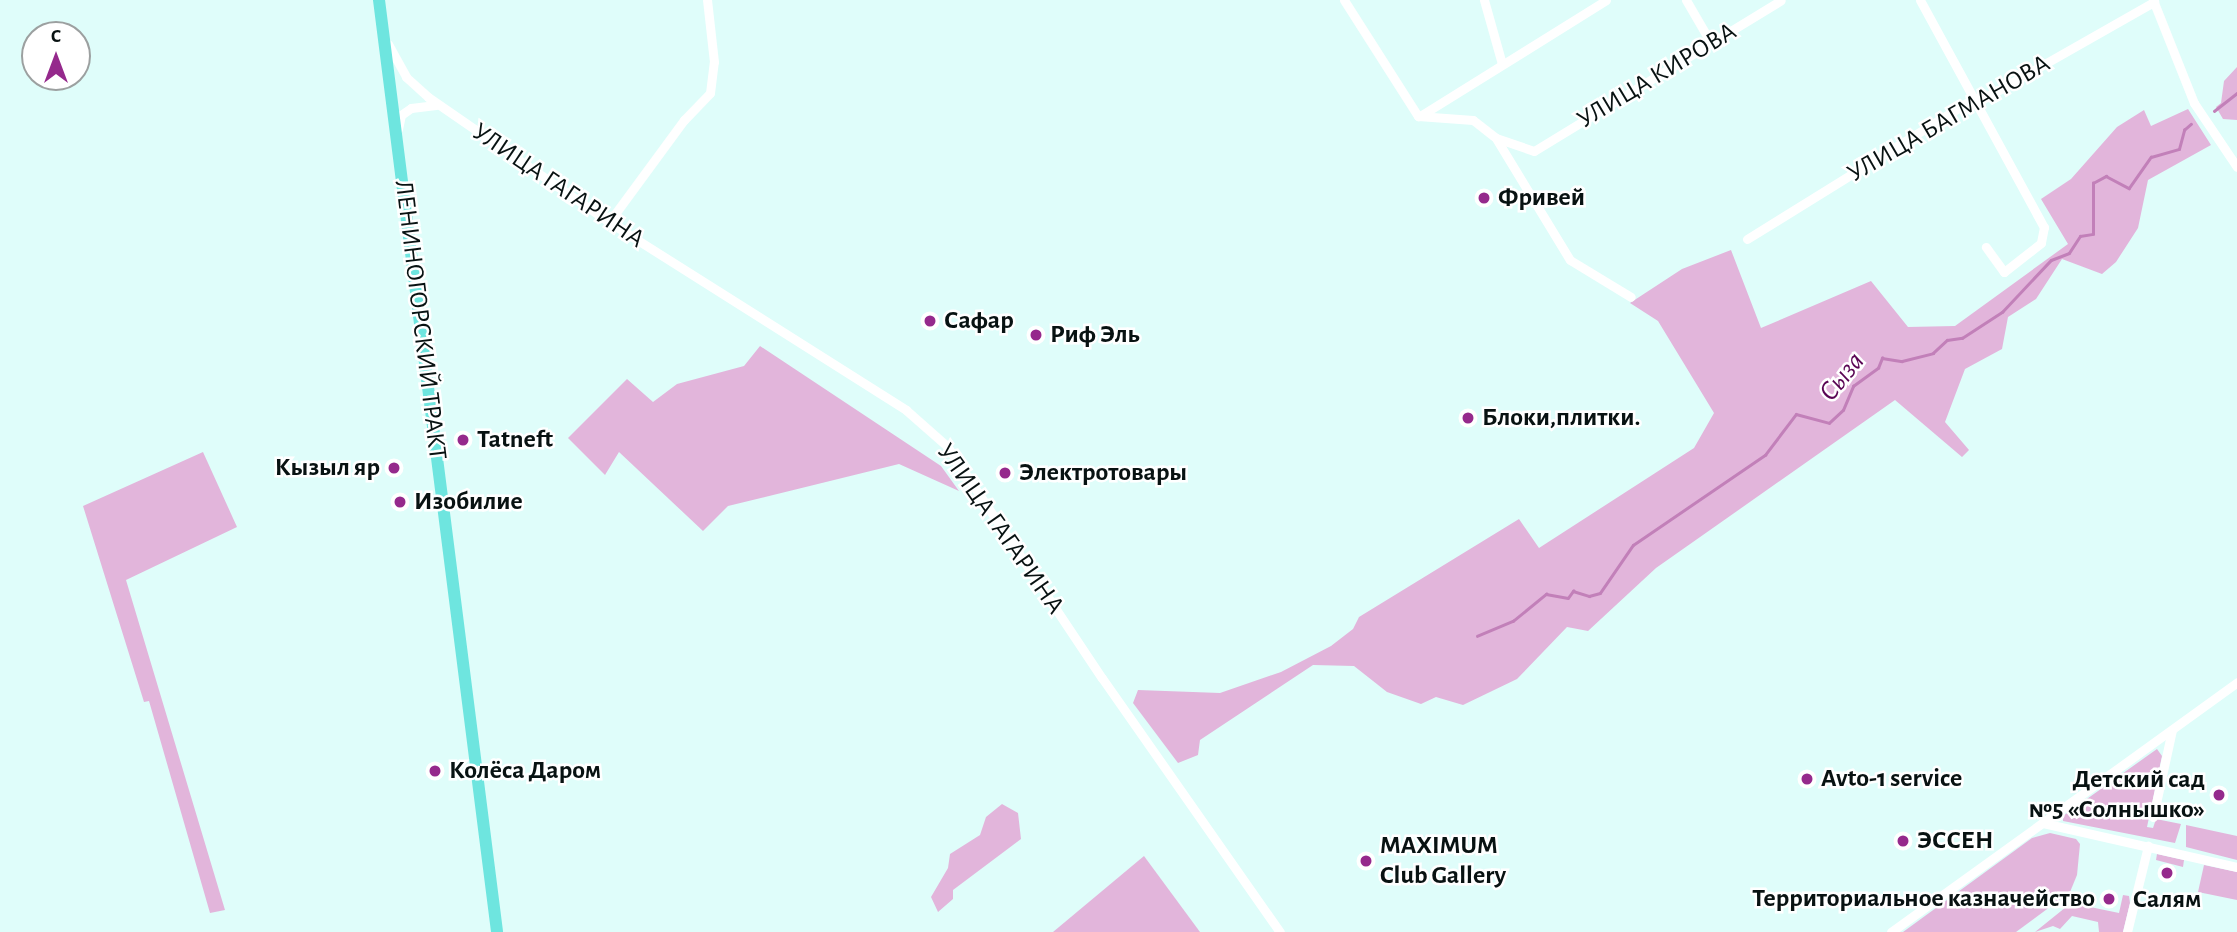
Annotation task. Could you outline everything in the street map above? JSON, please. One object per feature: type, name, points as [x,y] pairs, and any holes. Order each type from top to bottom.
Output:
[{"type":"main road","name":"ЛЕНИНОГОРСКИЙ ТРАКТ","points":[[379,0],[497,932]]},
{"type":"street","points":[[609,222],[684,120],[710,93],[714,62],[707,0]]},
{"type":"street","points":[[1344,0],[1418,116]]},
{"type":"street","points":[[1484,0],[1502,64]]},
{"type":"street","points":[[1418,116],[1606,0]]},
{"type":"street","points":[[1686,0],[1711,43]]},
{"type":"street","name":"УЛИЦА КИРОВА","points":[[1496,138],[1534,151],[1782,0]]},
{"type":"street","points":[[1920,0],[1973,99],[1984,109],[2045,234],[2041,243],[2004,272],[1986,247]]},
{"type":"street","points":[[2154,1],[2194,103],[2211,133],[2237,167]]},
{"type":"street","name":"УЛИЦА БАГМАНОВА","points":[[1747,239],[1973,99],[1990,95],[2154,1]]},
{"type":"street","name":"УЛИЦА ГАГАРИНА","points":[[383,28],[406,77],[447,110],[609,222],[906,410],[947,446],[1102,678],[1280,932]]},
{"type":"street","name":"УЛИЦА ГАГАРИНА","points":[[397,136],[399,120],[411,108],[428,104],[447,110]]},
{"type":"street","points":[[1418,116],[1473,120],[1496,138],[1570,260],[1631,297]]},
{"type":"street","points":[[1891,932],[2237,682]]},
{"type":"street","points":[[2153,817],[2172,730]]},
{"type":"street","points":[[2043,823],[2237,867]]},
{"type":"street","points":[[2127,932],[2148,846]]},
{"type":"shaded area","points":[[2237,67],[2237,120],[2223,119],[2216,107],[2221,103],[2224,81]]},
{"type":"shaded area","points":[[2188,109],[2211,145],[2148,180],[2138,228],[2116,262],[2102,274],[2062,259],[2036,299],[2008,317],[2002,349],[1965,369],[1945,422],[1969,450],[1962,457],[1895,400],[1656,568],[1588,631],[1567,627],[1517,679],[1463,705],[1436,697],[1421,704],[1387,692],[1354,666],[1313,665],[1200,740],[1198,755],[1178,763],[1133,703],[1138,690],[1220,693],[1281,672],[1331,646],[1353,629],[1359,617],[1519,519],[1539,548],[1694,448],[1714,413],[1658,321],[1630,303],[1682,269],[1731,250],[1761,328],[1871,281],[1908,327],[1955,326],[2068,244],[2041,199],[2071,179],[2117,127],[2144,110],[2151,126]]},
{"type":"shaded area","points":[[760,346],[941,466],[959,491],[899,464],[728,506],[703,531],[619,452],[605,475],[568,438],[627,379],[653,402],[677,384],[744,366]]},
{"type":"shaded area","points":[[203,452],[237,527],[126,580],[225,910],[210,913],[149,701],[144,702],[83,506]]},
{"type":"shaded area","points":[[2157,749],[2162,756],[2147,827],[2153,828],[2156,819],[2181,824],[2175,843],[2063,821],[2063,816]]},
{"type":"shaded area","points":[[1002,804],[1018,813],[1021,839],[953,890],[953,899],[938,912],[931,897],[948,868],[950,854],[980,835],[986,817]]},
{"type":"shaded area","points":[[2186,825],[2237,836],[2237,860],[2186,847]]},
{"type":"shaded area","points":[[2050,833],[2076,839],[2080,844],[2077,875],[2070,892],[2016,932],[1903,932],[2032,838]]},
{"type":"shaded area","points":[[2157,854],[2184,860],[2183,867],[2156,860]]},
{"type":"shaded area","points":[[1144,856],[1200,932],[1053,932]]},
{"type":"shaded area","points":[[2204,865],[2237,872],[2237,900],[2198,892]]},
{"type":"shaded area","points":[[2123,895],[2129,896],[2130,903],[2123,932],[2099,932],[2098,922],[2072,916],[2060,929],[2053,926],[2035,932],[2071,903],[2119,913]]},
{"type":"waterway","name":"Сыза","points":[[2214,111],[2237,93]]},
{"type":"waterway","name":"Сыза","points":[[1477,636],[1513,621],[1546,594],[1568,598],[1573,591],[1589,596],[1600,593],[1633,545],[1765,455],[1796,414],[1829,423],[1843,410],[1853,386],[1878,368],[1882,358],[1902,361],[1933,353],[1947,340],[1962,338],[2002,312],[2051,260],[2069,253],[2080,236],[2093,234],[2093,183],[2106,176],[2129,188],[2151,157],[2179,149],[2184,130],[2191,124]]},
{"type":"place","name":"Фривей","points":[[1484,198]]},
{"type":"place","name":"Сафар","points":[[930,321]]},
{"type":"place","name":"Риф Эль","points":[[1036,335]]},
{"type":"place","name":"Блоки,плитки.","points":[[1468,418]]},
{"type":"place","name":"Tatneft","points":[[463,440]]},
{"type":"place","name":"Кызыл яр","points":[[394,468]]},
{"type":"place","name":"Электротовары","points":[[1005,473]]},
{"type":"place","name":"Изобилие","points":[[400,502]]},
{"type":"place","name":"Колёса Даром","points":[[435,771]]},
{"type":"place","name":"Avto-1 service","points":[[1807,779]]},
{"type":"place","name":"Детский сад №5 «Солнышко»","points":[[2219,795]]},
{"type":"place","name":"ЭССЕН","points":[[1903,841]]},
{"type":"place","name":"MAXIMUM Club Gallery","points":[[1366,861]]},
{"type":"place","name":"Салям","points":[[2167,873]]},
{"type":"place","name":"Территориальное казначейство","points":[[2109,899]]}]
